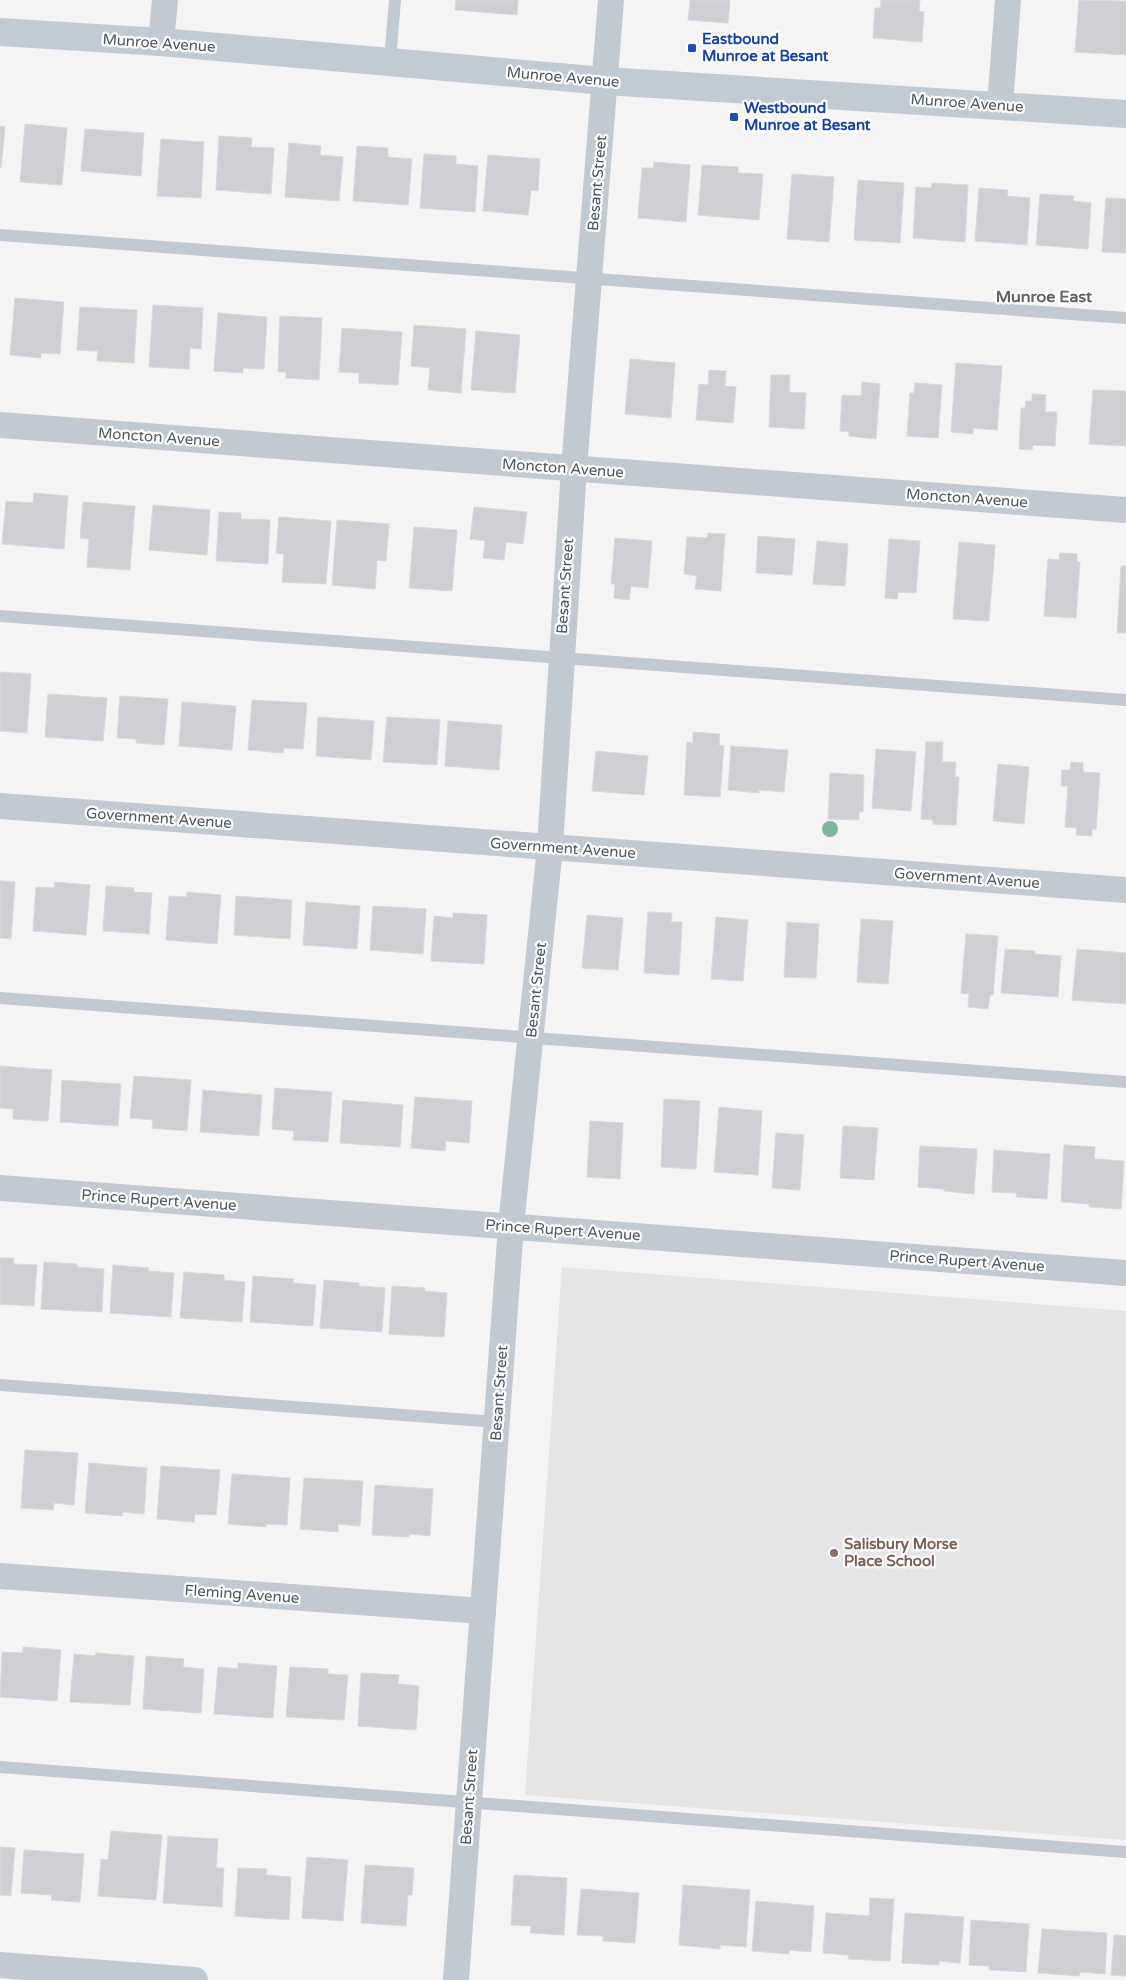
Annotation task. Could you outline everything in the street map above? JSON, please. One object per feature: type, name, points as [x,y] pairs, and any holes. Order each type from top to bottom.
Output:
[{"type":"street","points":[[161,42],[165,0]]},
{"type":"street","name":"Besant Street","points":[[456,1980],[511,1226],[550,847],[560,658],[610,0]]},
{"type":"street","points":[[1000,105],[1008,0]]},
{"type":"street","name":"Munroe Avenue","points":[[0,32],[161,42],[605,81],[1126,114]]},
{"type":"street","name":"Moncton Avenue","points":[[0,425],[1126,510]]},
{"type":"street","name":"Government Avenue","points":[[0,806],[1126,890]]},
{"type":"street","name":"Prince Rupert Avenue","points":[[0,1188],[1126,1273]]},
{"type":"street","name":"Fleming Avenue","points":[[0,1576],[483,1611]]},
{"type":"street","points":[[0,1965],[195,1980]]},
{"type":"lane","points":[[390,61],[395,0]]},
{"type":"lane","points":[[0,235],[1126,318]]},
{"type":"lane","points":[[0,616],[1126,700]]},
{"type":"lane","points":[[0,998],[1126,1082]]},
{"type":"lane","points":[[0,1385],[498,1422]]},
{"type":"lane","points":[[0,1768],[1126,1852]]},
{"type":"shaded area","name":"Salisbury Morse Place School","points":[[562,1267],[1126,1311],[1126,1840],[525,1795]]},
{"type":"building","points":[[456,0],[518,0],[517,15],[455,10]]},
{"type":"building","points":[[690,0],[730,0],[728,23],[688,20]]},
{"type":"building","points":[[881,0],[920,0],[919,11],[924,12],[922,42],[873,38],[875,8],[880,8]]},
{"type":"building","points":[[1079,0],[1126,1],[1126,55],[1075,52]]},
{"type":"building","points":[[25,124],[67,128],[62,185],[20,182]]},
{"type":"building","points":[[0,126],[5,127],[1,168],[0,168]]},
{"type":"building","points":[[85,129],[144,133],[141,176],[81,171]]},
{"type":"building","points":[[219,136],[252,138],[251,147],[274,148],[271,194],[216,190]]},
{"type":"building","points":[[161,139],[204,142],[201,198],[157,196]]},
{"type":"building","points":[[289,143],[321,146],[320,155],[343,157],[339,201],[285,197]]},
{"type":"building","points":[[357,146],[388,148],[388,157],[412,159],[408,205],[353,201]]},
{"type":"building","points":[[424,154],[456,156],[456,164],[478,166],[475,212],[420,208]]},
{"type":"building","points":[[488,155],[540,159],[538,191],[531,190],[528,215],[483,211]]},
{"type":"building","points":[[654,162],[690,165],[686,222],[638,218],[642,168],[653,168]]},
{"type":"building","points":[[702,165],[738,167],[738,173],[763,174],[759,220],[698,215]]},
{"type":"building","points":[[792,174],[834,177],[829,242],[787,239]]},
{"type":"building","points":[[858,180],[904,183],[900,243],[854,240]]},
{"type":"building","points":[[932,183],[968,185],[965,242],[913,238],[916,187],[931,188]]},
{"type":"building","points":[[979,188],[1008,190],[1007,196],[1030,198],[1027,245],[975,241]]},
{"type":"building","points":[[1040,194],[1074,196],[1073,201],[1091,203],[1088,249],[1036,245]]},
{"type":"building","points":[[1106,198],[1126,199],[1126,253],[1102,252]]},
{"type":"building","points":[[15,298],[64,302],[60,354],[41,353],[41,358],[10,355]]},
{"type":"building","points":[[153,305],[203,308],[201,349],[190,348],[189,369],[149,367]]},
{"type":"building","points":[[80,307],[137,310],[134,363],[97,361],[98,351],[77,350]]},
{"type":"building","points":[[218,313],[267,317],[264,369],[243,368],[243,373],[214,371]]},
{"type":"building","points":[[280,316],[322,318],[319,380],[286,378],[286,372],[278,372]]},
{"type":"building","points":[[414,325],[466,329],[461,393],[428,390],[430,368],[411,366]]},
{"type":"building","points":[[342,328],[402,332],[398,385],[359,383],[359,373],[339,372]]},
{"type":"building","points":[[476,331],[520,335],[515,393],[471,390]]},
{"type":"building","points":[[630,359],[675,363],[671,418],[625,414]]},
{"type":"building","points":[[956,363],[1002,366],[997,430],[973,428],[973,434],[951,432]]},
{"type":"building","points":[[709,370],[726,371],[725,386],[736,387],[733,423],[696,420],[699,384],[708,385]]},
{"type":"building","points":[[771,375],[790,375],[789,392],[806,393],[804,429],[769,427]]},
{"type":"building","points":[[862,382],[880,384],[876,439],[849,436],[849,432],[840,431],[842,395],[861,396]]},
{"type":"building","points":[[915,383],[942,385],[938,438],[907,436],[910,393],[914,393]]},
{"type":"building","points":[[1093,390],[1126,391],[1126,446],[1089,444]]},
{"type":"building","points":[[1032,394],[1046,395],[1045,412],[1057,412],[1055,446],[1033,445],[1032,450],[1019,449],[1021,408],[1025,408],[1026,401],[1032,401]]},
{"type":"building","points":[[34,493],[68,496],[64,549],[2,544],[6,501],[33,503]]},
{"type":"building","points":[[83,502],[135,506],[130,570],[87,567],[89,539],[80,538]]},
{"type":"building","points":[[153,505],[210,510],[207,555],[149,550]]},
{"type":"building","points":[[474,507],[527,512],[523,544],[506,542],[504,560],[483,558],[485,541],[470,539]]},
{"type":"building","points":[[219,512],[241,513],[241,519],[270,520],[268,564],[216,561]]},
{"type":"building","points":[[279,517],[331,521],[326,584],[282,582],[284,554],[276,553]]},
{"type":"building","points":[[337,520],[389,524],[386,561],[377,560],[375,589],[332,585]]},
{"type":"building","points":[[414,527],[457,530],[452,591],[409,588]]},
{"type":"building","points":[[708,533],[725,534],[721,591],[695,589],[697,576],[684,574],[687,537],[707,538]]},
{"type":"building","points":[[758,536],[795,539],[792,575],[756,573]]},
{"type":"building","points":[[615,538],[652,541],[648,588],[631,586],[629,600],[614,598],[615,584],[611,584]]},
{"type":"building","points":[[889,539],[920,541],[916,593],[898,592],[897,599],[885,598]]},
{"type":"building","points":[[817,541],[848,544],[845,586],[813,584]]},
{"type":"building","points":[[959,542],[995,545],[989,621],[953,619]]},
{"type":"building","points":[[1060,553],[1077,554],[1077,562],[1080,562],[1076,618],[1044,616],[1048,559],[1059,560]]},
{"type":"building","points":[[1121,566],[1126,566],[1126,633],[1117,633]]},
{"type":"building","points":[[0,672],[31,674],[27,733],[0,731]]},
{"type":"building","points":[[48,694],[107,698],[103,741],[45,737]]},
{"type":"building","points":[[120,696],[168,699],[164,745],[136,743],[136,739],[117,738]]},
{"type":"building","points":[[252,700],[307,703],[303,749],[284,748],[283,753],[248,750]]},
{"type":"building","points":[[182,702],[236,706],[232,750],[179,746]]},
{"type":"building","points":[[318,717],[374,721],[371,760],[316,756]]},
{"type":"building","points":[[387,717],[440,720],[437,765],[383,762]]},
{"type":"building","points":[[448,721],[502,725],[499,770],[445,766]]},
{"type":"building","points":[[693,732],[720,734],[719,745],[724,746],[720,797],[684,795],[687,742],[693,743]]},
{"type":"building","points":[[926,742],[943,742],[942,762],[956,762],[955,777],[959,777],[956,825],[933,824],[933,820],[921,819]]},
{"type":"building","points":[[731,746],[788,750],[784,792],[759,790],[759,793],[728,790]]},
{"type":"building","points":[[876,749],[916,752],[911,811],[872,808]]},
{"type":"building","points":[[596,751],[648,756],[644,795],[592,791]]},
{"type":"building","points":[[1071,762],[1083,763],[1083,772],[1100,773],[1096,829],[1092,829],[1092,836],[1076,835],[1077,828],[1065,827],[1068,786],[1061,786],[1062,770],[1070,770]]},
{"type":"building","points":[[998,764],[1029,767],[1024,824],[993,821]]},
{"type":"building","points":[[830,773],[864,775],[863,812],[859,812],[859,820],[828,819]]},
{"type":"building","points":[[0,881],[15,882],[11,939],[0,938]]},
{"type":"building","points":[[55,882],[90,885],[86,935],[33,931],[36,887],[54,888]]},
{"type":"building","points":[[106,886],[134,888],[134,892],[152,893],[149,934],[103,931]]},
{"type":"building","points":[[187,892],[221,895],[217,944],[166,940],[169,896],[187,897]]},
{"type":"building","points":[[236,896],[292,900],[290,939],[234,935]]},
{"type":"building","points":[[306,902],[360,906],[357,949],[303,945]]},
{"type":"building","points":[[373,906],[426,909],[423,954],[370,950]]},
{"type":"building","points":[[648,912],[672,913],[671,922],[682,922],[679,975],[644,973]]},
{"type":"building","points":[[453,913],[487,915],[484,964],[431,961],[434,916],[453,918]]},
{"type":"building","points":[[587,915],[623,918],[618,970],[582,968]]},
{"type":"building","points":[[716,917],[748,920],[743,981],[711,979]]},
{"type":"building","points":[[861,919],[893,921],[888,984],[857,982]]},
{"type":"building","points":[[787,922],[819,924],[816,978],[784,977]]},
{"type":"building","points":[[966,934],[998,936],[993,995],[990,995],[988,1009],[968,1007],[969,994],[961,993]]},
{"type":"building","points":[[1005,949],[1035,951],[1035,954],[1061,956],[1058,997],[1001,993]]},
{"type":"building","points":[[1077,949],[1126,953],[1126,1004],[1072,1000]]},
{"type":"building","points":[[0,1066],[52,1070],[48,1121],[13,1119],[13,1109],[0,1108]]},
{"type":"building","points":[[134,1076],[191,1080],[187,1131],[152,1128],[153,1120],[130,1118]]},
{"type":"building","points":[[62,1080],[121,1084],[118,1126],[60,1122]]},
{"type":"building","points":[[275,1088],[332,1092],[328,1142],[293,1140],[294,1131],[272,1129]]},
{"type":"building","points":[[203,1090],[262,1095],[259,1136],[200,1132]]},
{"type":"building","points":[[415,1097],[472,1101],[469,1143],[446,1141],[445,1151],[411,1148]]},
{"type":"building","points":[[664,1099],[700,1101],[696,1169],[661,1167]]},
{"type":"building","points":[[343,1100],[403,1105],[400,1147],[340,1143]]},
{"type":"building","points":[[719,1107],[762,1111],[758,1175],[714,1172]]},
{"type":"building","points":[[590,1121],[623,1123],[620,1179],[587,1177]]},
{"type":"building","points":[[843,1126],[878,1128],[874,1180],[840,1178]]},
{"type":"building","points":[[776,1133],[804,1135],[800,1190],[772,1188]]},
{"type":"building","points":[[1064,1145],[1095,1147],[1094,1159],[1124,1161],[1121,1209],[1089,1207],[1089,1204],[1061,1202]]},
{"type":"building","points":[[920,1146],[977,1149],[974,1194],[918,1187]]},
{"type":"building","points":[[994,1150],[1050,1154],[1047,1199],[1016,1197],[1017,1193],[992,1192]]},
{"type":"building","points":[[0,1258],[14,1258],[14,1264],[37,1265],[34,1306],[0,1304]]},
{"type":"building","points":[[44,1262],[77,1264],[77,1267],[104,1269],[102,1312],[41,1309]]},
{"type":"building","points":[[113,1265],[149,1268],[148,1271],[174,1273],[171,1317],[110,1313]]},
{"type":"building","points":[[184,1272],[224,1275],[224,1280],[245,1282],[242,1322],[180,1318]]},
{"type":"building","points":[[253,1276],[294,1279],[293,1283],[316,1285],[313,1326],[250,1322]]},
{"type":"building","points":[[324,1280],[359,1283],[359,1286],[385,1288],[382,1332],[320,1328]]},
{"type":"building","points":[[392,1286],[425,1288],[424,1291],[447,1293],[444,1337],[389,1334]]},
{"type":"building","points":[[25,1450],[78,1453],[74,1505],[54,1503],[53,1510],[21,1508]]},
{"type":"building","points":[[89,1463],[147,1468],[144,1514],[123,1512],[122,1516],[85,1513]]},
{"type":"building","points":[[161,1466],[220,1470],[216,1515],[195,1514],[194,1522],[157,1519]]},
{"type":"building","points":[[232,1474],[290,1478],[287,1525],[266,1524],[266,1527],[228,1524]]},
{"type":"building","points":[[304,1478],[363,1481],[360,1526],[338,1524],[338,1532],[300,1529]]},
{"type":"building","points":[[375,1485],[433,1489],[430,1536],[409,1534],[409,1537],[372,1535]]},
{"type":"building","points":[[23,1647],[61,1650],[57,1701],[0,1697],[2,1652],[23,1653]]},
{"type":"building","points":[[96,1653],[134,1656],[130,1705],[70,1702],[74,1654],[95,1656]]},
{"type":"building","points":[[146,1656],[184,1659],[183,1667],[204,1669],[201,1713],[143,1709]]},
{"type":"building","points":[[238,1663],[277,1666],[273,1718],[214,1714],[218,1667],[238,1669]]},
{"type":"building","points":[[290,1667],[328,1669],[328,1674],[348,1675],[344,1720],[286,1717]]},
{"type":"building","points":[[361,1673],[399,1675],[398,1684],[419,1686],[416,1730],[358,1726]]},
{"type":"building","points":[[111,1831],[162,1835],[156,1900],[98,1896],[101,1859],[108,1860]]},
{"type":"building","points":[[168,1836],[218,1839],[216,1868],[224,1868],[222,1907],[163,1903]]},
{"type":"building","points":[[0,1847],[15,1848],[11,1896],[0,1895]]},
{"type":"building","points":[[24,1850],[84,1854],[80,1902],[51,1900],[52,1895],[21,1893]]},
{"type":"building","points":[[307,1857],[348,1860],[343,1921],[302,1918]]},
{"type":"building","points":[[365,1865],[414,1868],[412,1895],[408,1895],[406,1926],[361,1923]]},
{"type":"building","points":[[238,1868],[267,1869],[266,1875],[291,1877],[289,1920],[235,1916]]},
{"type":"building","points":[[514,1875],[567,1878],[564,1935],[530,1933],[531,1926],[511,1925]]},
{"type":"building","points":[[683,1885],[750,1890],[746,1947],[720,1945],[720,1949],[679,1945]]},
{"type":"building","points":[[581,1889],[639,1893],[635,1943],[603,1941],[603,1936],[577,1935]]},
{"type":"building","points":[[870,1898],[894,1899],[890,1961],[848,1959],[849,1955],[823,1953],[826,1913],[869,1916]]},
{"type":"building","points":[[756,1901],[814,1906],[811,1952],[789,1950],[789,1954],[752,1951]]},
{"type":"building","points":[[905,1913],[964,1917],[960,1963],[939,1961],[939,1965],[902,1963]]},
{"type":"building","points":[[971,1920],[1029,1924],[1026,1972],[989,1970],[989,1966],[969,1965]]},
{"type":"building","points":[[1042,1929],[1107,1933],[1105,1974],[1080,1972],[1079,1976],[1038,1973]]},
{"type":"building","points":[[1114,1935],[1126,1936],[1126,1976],[1111,1975]]},
{"type":"place","name":"Eastbound Munroe at Besant","points":[[692,48]]},
{"type":"place","name":"Westbound Munroe at Besant","points":[[734,117]]},
{"type":"place","name":"Salisbury Morse Place School","points":[[834,1553]]},
{"type":"district","name":"Munroe East","points":[[1044,296]]}]
